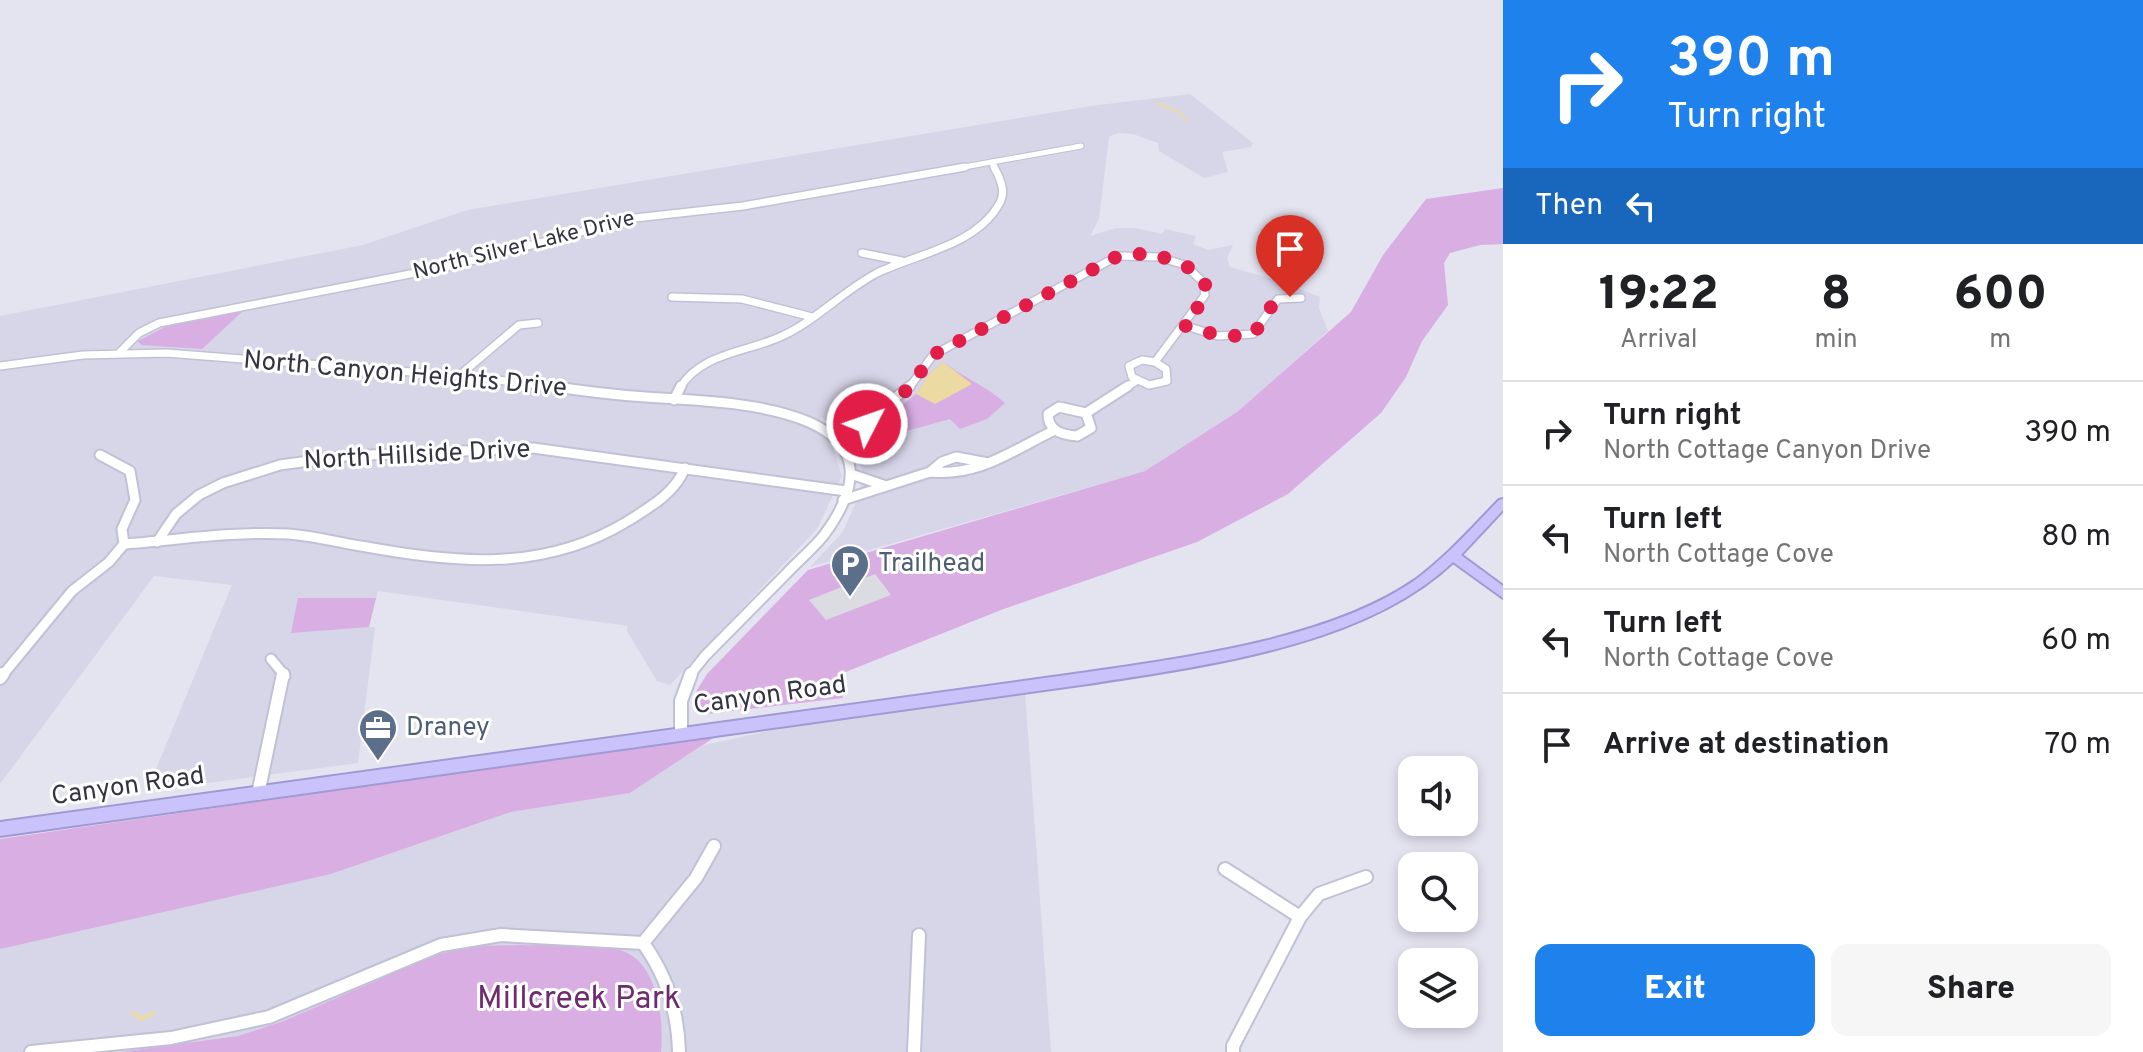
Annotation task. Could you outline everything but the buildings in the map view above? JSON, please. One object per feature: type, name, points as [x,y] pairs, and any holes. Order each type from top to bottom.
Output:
[{"type":"main road","name":"Canyon Road","points":[[0,829],[1088,678],[1228,655],[1307,633],[1404,592],[1452,555],[1503,503]]},
{"type":"main road","points":[[1452,555],[1503,593]]},
{"type":"street","name":"North Silver Lake Drive","points":[[120,352],[139,333],[159,323],[451,266],[607,223],[743,206],[1081,146]]},
{"type":"street","points":[[674,400],[677,392],[702,365],[722,354],[789,333],[874,275],[902,261],[960,240],[991,217],[1000,202],[1002,189],[1000,175],[992,162]]},
{"type":"street","points":[[862,253],[902,261]]},
{"type":"street","points":[[681,733],[681,701],[687,679],[705,656],[823,536],[851,474],[848,454],[839,442],[909,388],[933,355],[1118,256],[1145,254],[1185,265],[1200,277],[1205,286],[1205,295],[1155,362]]},
{"type":"street","points":[[672,297],[742,299],[812,317]]},
{"type":"street","points":[[1183,325],[1218,336],[1253,334],[1278,299],[1301,298]]},
{"type":"street","points":[[460,375],[519,325],[538,323]]},
{"type":"street","name":"North Canyon Heights Drive","points":[[0,366],[61,356],[120,352],[460,375],[776,410],[826,429],[839,442]]},
{"type":"street","points":[[1142,360],[1155,362],[1166,369],[1169,378],[1156,386],[1136,381],[1128,369],[1132,363],[1142,360]]},
{"type":"street","points":[[1086,413],[1136,381]]},
{"type":"street","points":[[1067,407],[1086,413],[1092,423],[1088,432],[1069,436],[1055,430],[1047,419],[1052,409],[1067,407]]},
{"type":"street","points":[[930,472],[958,476],[1008,456],[1035,438],[1055,430]]},
{"type":"street","name":"North Hillside Drive","points":[[157,542],[166,524],[199,495],[235,477],[296,462],[345,456],[519,448],[685,468],[844,495]]},
{"type":"street","points":[[100,455],[130,471],[135,500],[122,529],[124,544]]},
{"type":"street","points":[[844,495],[930,472],[942,462],[956,457],[988,463]]},
{"type":"street","points":[[0,678],[72,591],[109,562],[124,544],[249,534],[289,534],[368,547],[507,562],[559,554],[621,526],[678,485],[685,468]]},
{"type":"street","points":[[851,474],[886,486]]},
{"type":"street","points":[[258,794],[285,676],[271,659]]},
{"type":"street","points":[[643,943],[696,878],[714,846]]},
{"type":"street","points":[[1225,869],[1300,917]]},
{"type":"street","points":[[1233,1052],[1233,1046],[1300,917],[1319,894],[1366,877]]},
{"type":"street","points":[[31,1052],[171,1038],[269,1017],[441,945],[501,935],[643,943],[662,966],[675,1016],[679,1052]]},
{"type":"street","points":[[914,1052],[919,935]]},
{"type":"shaded area","points":[[1190,94],[1253,143],[1251,147],[1222,152],[1228,172],[1204,178],[1159,151],[1158,143],[1133,134],[1118,133],[1109,137],[1099,219],[1090,236],[1116,228],[1135,228],[1162,234],[1165,229],[1196,236],[1193,244],[1208,250],[1233,245],[1227,258],[1230,267],[1272,279],[1266,266],[1272,257],[1289,263],[1287,269],[1297,288],[1320,297],[1319,308],[1328,331],[1237,412],[1145,471],[810,567],[842,533],[859,496],[863,471],[853,444],[822,417],[813,429],[832,445],[842,476],[817,529],[670,685],[657,681],[627,631],[628,626],[378,591],[369,627],[375,627],[358,763],[147,791],[232,585],[154,576],[0,784],[0,316],[363,245],[467,210],[1091,106]]},
{"type":"shaded area","points":[[943,362],[972,384],[935,404],[916,394],[929,374]]},
{"type":"shaded area","name":"Trailhead","points":[[875,574],[891,595],[826,620],[809,600]]},
{"type":"shaded area","points":[[1025,692],[1051,1052],[0,1052],[0,948],[331,874],[511,812],[630,793],[704,745],[815,721]]},
{"type":"green space","points":[[1503,188],[1503,244],[1480,245],[1450,253],[1444,263],[1448,305],[1422,341],[1406,377],[1381,413],[1288,494],[1197,542],[1001,610],[838,675],[843,698],[707,714],[693,704],[707,674],[808,570],[1145,471],[1237,412],[1351,312],[1383,255],[1426,199]]},
{"type":"green space","points":[[243,311],[202,349],[141,345],[138,341],[165,327]]},
{"type":"green space","points":[[943,362],[1005,403],[987,419],[960,429],[950,419],[896,434],[863,449],[856,448],[858,441],[916,394],[929,374]]},
{"type":"green space","points":[[298,598],[376,598],[369,627],[291,633]]},
{"type":"green space","points":[[718,735],[630,793],[511,812],[331,874],[0,949],[0,839]]},
{"type":"green space","name":"Millcreek Park","points":[[571,945],[620,950],[633,956],[643,966],[656,993],[661,1052],[121,1052],[238,1036],[284,1021],[433,956],[471,946]]},
{"type":"waterway","points":[[1157,103],[1177,111],[1187,121]]},
{"type":"waterway","points":[[536,233],[540,234],[538,237]]},
{"type":"waterway","points":[[133,1013],[142,1019],[153,1013]]},
{"type":"place","name":"Trailhead","points":[[850,598]]},
{"type":"place","name":"Draney","points":[[378,762]]},
{"type":"route","points":[[867,424],[909,388],[933,355],[1118,256],[1145,254],[1168,258],[1185,265],[1200,277],[1205,286],[1205,295],[1183,325],[1208,334],[1253,334],[1271,305],[1278,299],[1290,297]]}]
